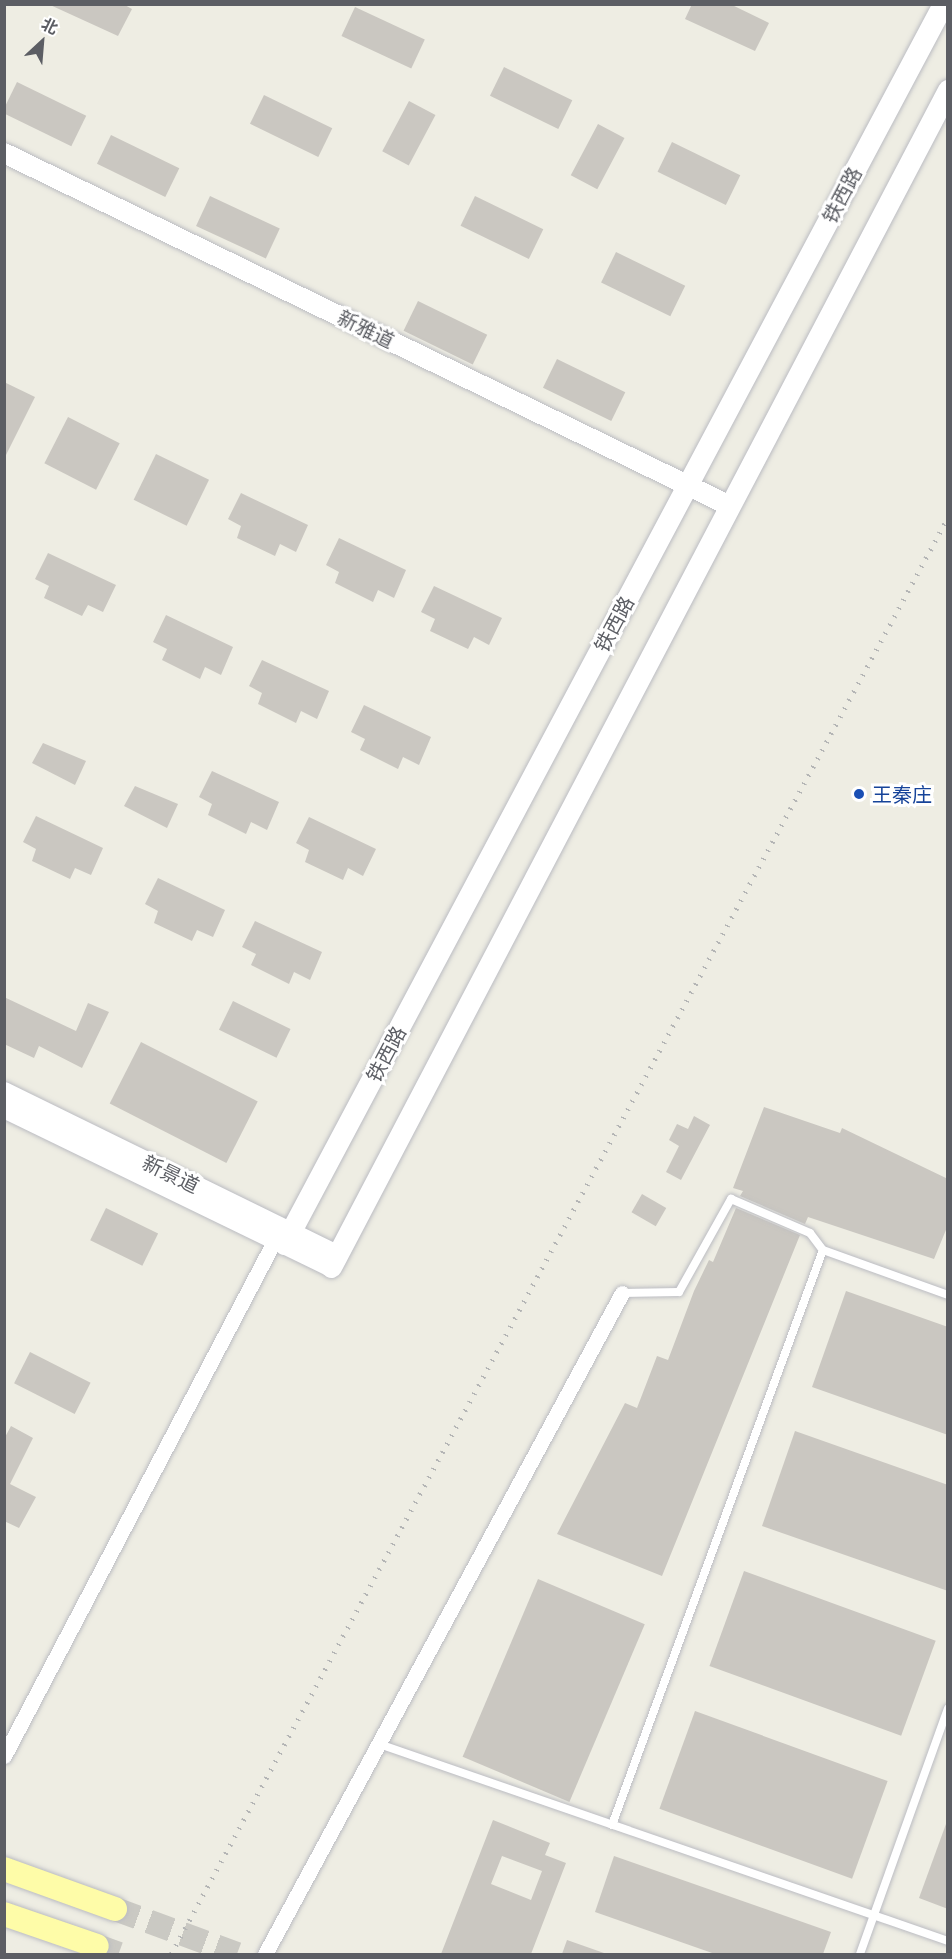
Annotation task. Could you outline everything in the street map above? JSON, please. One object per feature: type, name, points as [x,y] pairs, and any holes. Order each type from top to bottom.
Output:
[{"type":"main road","name":"铁西路","points":[[283,1236],[685,490],[943,4]]},
{"type":"main road","points":[[334,1261],[725,510],[948,90]]},
{"type":"main road","points":[[4,1869],[115,1909]]},
{"type":"main road","points":[[4,1914],[97,1946]]},
{"type":"street","name":"新雅道","points":[[4,153],[725,510]]},
{"type":"street","name":"新雅道","points":[[4,166],[685,490]]},
{"type":"street","name":"新景道","points":[[4,1092],[334,1261]]},
{"type":"street","name":"新景道","points":[[4,1108],[283,1236]]},
{"type":"street","points":[[4,1756],[283,1236]]},
{"type":"street","points":[[265,1954],[382,1745],[622,1293]]},
{"type":"lane","points":[[622,1293],[679,1292],[731,1199],[810,1233],[823,1250],[948,1295]]},
{"type":"lane","points":[[612,1825],[823,1250]]},
{"type":"lane","points":[[860,1954],[948,1708]]},
{"type":"lane","points":[[382,1745],[948,1941]]},
{"type":"building","points":[[48,4],[123,4],[132,9],[118,36]]},
{"type":"building","points":[[692,4],[730,4],[769,23],[755,51],[685,19]]},
{"type":"building","points":[[355,7],[425,40],[411,69],[341,36]]},
{"type":"building","points":[[504,67],[572,100],[558,129],[490,96]]},
{"type":"building","points":[[17,82],[86,116],[71,146],[4,113],[4,109]]},
{"type":"building","points":[[264,95],[332,128],[318,157],[250,124]]},
{"type":"building","points":[[409,101],[435,115],[409,165],[382,151]]},
{"type":"building","points":[[598,124],[624,138],[597,189],[571,175]]},
{"type":"building","points":[[111,135],[179,168],[165,197],[97,164]]},
{"type":"building","points":[[672,142],[740,175],[726,205],[658,172]]},
{"type":"building","points":[[210,196],[280,229],[266,258],[196,226]]},
{"type":"building","points":[[475,196],[543,229],[529,259],[461,226]]},
{"type":"building","points":[[616,252],[685,286],[670,316],[601,283]]},
{"type":"building","points":[[418,301],[487,335],[473,364],[404,331]]},
{"type":"building","points":[[557,359],[625,392],[611,421],[543,388]]},
{"type":"building","points":[[4,382],[35,397],[4,459]]},
{"type":"building","points":[[68,417],[120,443],[96,490],[44,463]]},
{"type":"building","points":[[156,454],[209,480],[187,526],[134,500]]},
{"type":"building","points":[[241,493],[308,525],[296,552],[280,544],[275,556],[237,538],[241,526],[228,519]]},
{"type":"building","points":[[339,538],[406,570],[394,598],[378,590],[373,602],[335,583],[339,572],[326,565]]},
{"type":"building","points":[[48,553],[116,585],[103,612],[88,605],[82,616],[44,598],[49,586],[35,579]]},
{"type":"building","points":[[434,586],[502,618],[489,645],[474,637],[468,649],[430,631],[435,619],[421,612]]},
{"type":"building","points":[[166,615],[233,647],[221,675],[205,667],[200,679],[162,660],[167,649],[153,642]]},
{"type":"building","points":[[262,660],[329,691],[317,719],[301,711],[296,723],[258,704],[262,693],[249,686]]},
{"type":"building","points":[[364,705],[431,737],[419,765],[403,757],[398,769],[360,750],[365,739],[351,732]]},
{"type":"building","points":[[43,743],[86,761],[75,785],[32,763]]},
{"type":"building","points":[[212,771],[279,802],[267,830],[251,822],[246,834],[208,815],[212,804],[199,797]]},
{"type":"building","points":[[135,786],[178,804],[167,828],[124,806]]},
{"type":"building","points":[[36,816],[103,848],[91,875],[75,868],[70,879],[32,861],[36,849],[23,842]]},
{"type":"building","points":[[309,817],[376,849],[363,876],[348,868],[343,880],[305,862],[309,850],[296,843]]},
{"type":"building","points":[[158,878],[225,910],[213,937],[197,930],[192,941],[154,923],[158,911],[145,904]]},
{"type":"building","points":[[255,921],[322,952],[310,980],[294,972],[289,984],[251,965],[256,954],[242,947]]},
{"type":"building","points":[[4,997],[76,1031],[88,1003],[109,1012],[82,1068],[39,1046],[34,1058],[4,1044]]},
{"type":"building","points":[[233,1001],[291,1029],[276,1058],[219,1030]]},
{"type":"building","points":[[141,1042],[258,1101],[226,1163],[110,1103]]},
{"type":"building","points":[[764,1107],[840,1133],[842,1128],[948,1179],[948,1225],[934,1259],[808,1217],[805,1224],[740,1196],[743,1191],[733,1188]]},
{"type":"building","points":[[694,1116],[710,1125],[681,1180],[666,1172],[679,1146],[669,1140],[677,1124],[688,1129]]},
{"type":"building","points":[[642,1194],[666,1208],[656,1226],[632,1212]]},
{"type":"building","points":[[106,1208],[158,1233],[142,1266],[90,1240]]},
{"type":"building","points":[[736,1208],[800,1235],[662,1576],[557,1534],[625,1403],[637,1408],[657,1356],[668,1360],[694,1291],[709,1260],[713,1262]]},
{"type":"building","points":[[846,1291],[948,1327],[948,1435],[812,1387]]},
{"type":"building","points":[[30,1352],[91,1383],[75,1414],[14,1383]]},
{"type":"building","points":[[11,1426],[33,1438],[10,1484],[36,1497],[19,1528],[4,1521],[4,1439]]},
{"type":"building","points":[[795,1431],[948,1485],[948,1591],[762,1526]]},
{"type":"building","points":[[744,1571],[936,1641],[901,1736],[709,1666]]},
{"type":"building","points":[[538,1579],[645,1624],[569,1802],[463,1757]]},
{"type":"building","points":[[695,1711],[888,1781],[852,1879],[659,1809]]},
{"type":"building","points":[[493,1820],[550,1843],[545,1855],[566,1863],[531,1954],[441,1954]],"holes":[[[502,1856],[542,1871],[531,1900],[491,1884]]]},
{"type":"building","points":[[946,1824],[948,1824],[948,1909],[919,1898]]},
{"type":"building","points":[[614,1856],[831,1932],[823,1954],[715,1954],[595,1912]]},
{"type":"building","points":[[567,1940],[604,1953],[562,1954]]},
{"type":"tunnel","points":[[115,1909],[237,1954]]},
{"type":"tunnel","points":[[97,1946],[119,1954]]},
{"type":"railway","points":[[171,1954],[948,517]]},
{"type":"place","name":"王秦庄","points":[[859,794]]}]
